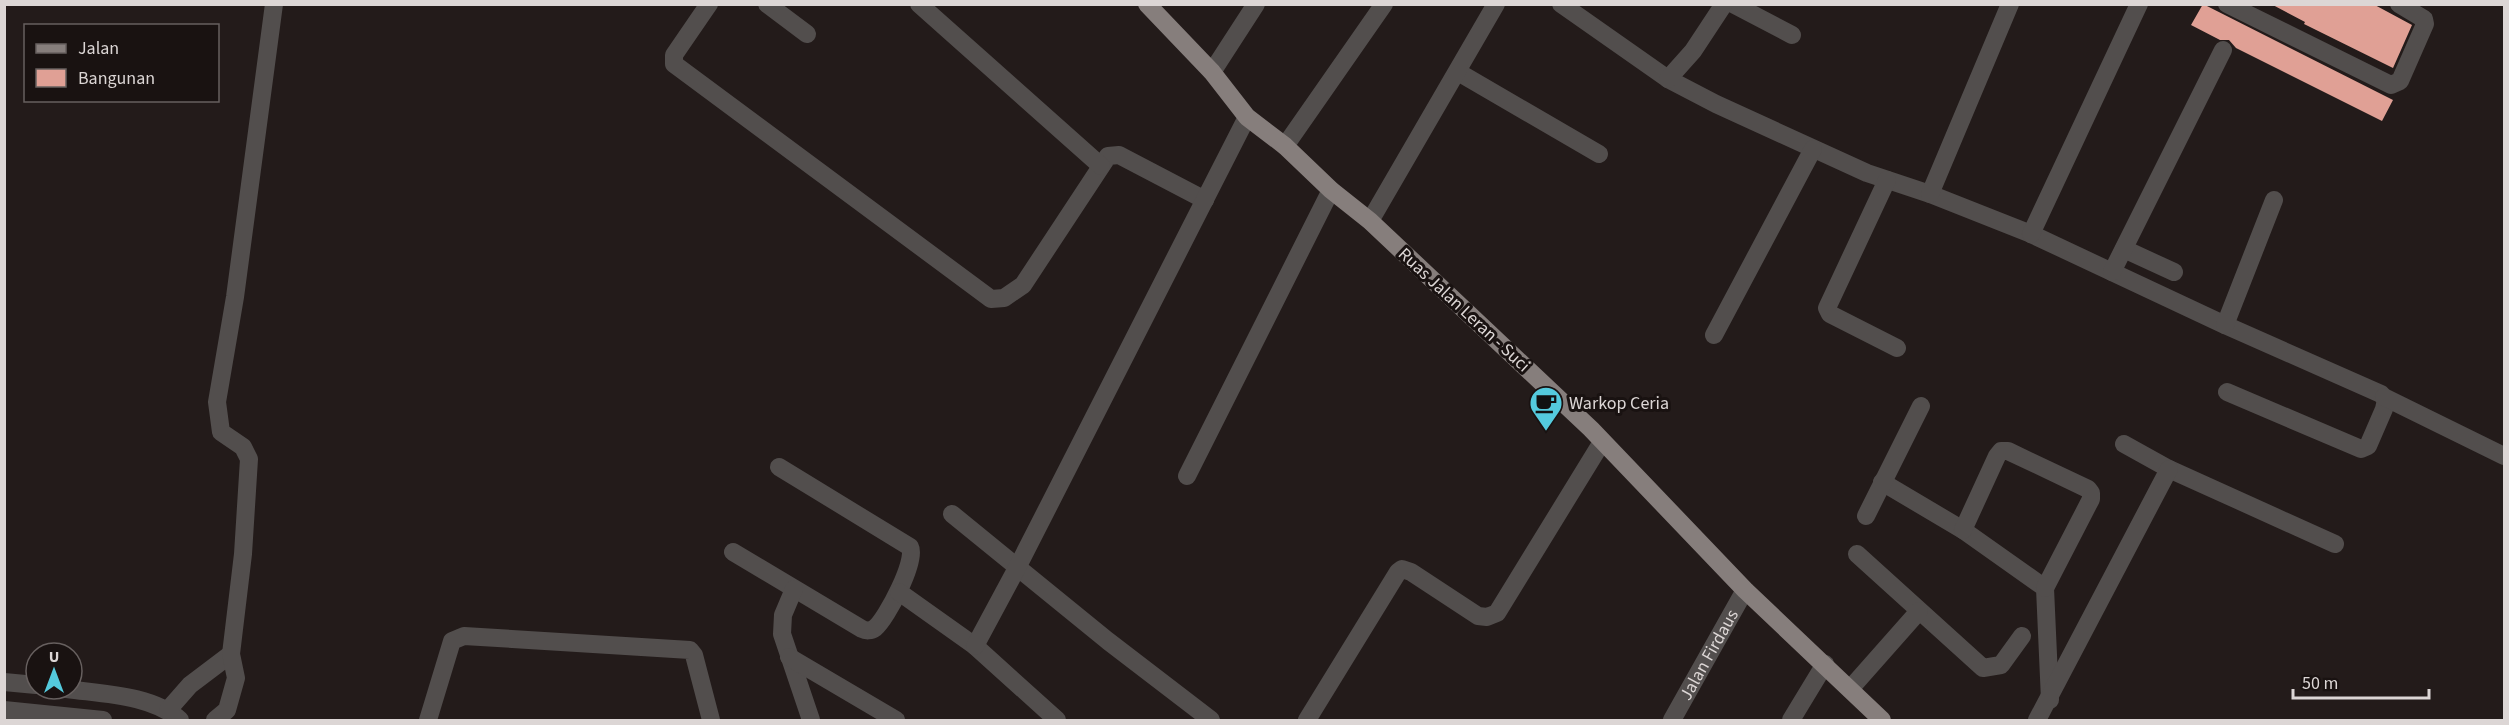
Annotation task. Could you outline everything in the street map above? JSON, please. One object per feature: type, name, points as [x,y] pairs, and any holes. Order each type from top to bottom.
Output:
[{"type":"main road","name":"Ruas Jalan Leran - Suci","points":[[1147,4],[1212,72],[1247,117],[1285,146],[1332,190],[1370,221],[1602,442],[1745,590],[1882,720]]},
{"type":"street","points":[[215,720],[227,710],[236,678],[231,654],[243,554],[249,459],[243,447],[221,432],[217,402],[235,297],[274,4]]},
{"type":"street","points":[[709,4],[674,55],[674,64],[991,299],[1004,298],[1023,285],[1108,156],[1119,155],[1205,200]]},
{"type":"street","points":[[919,4],[1101,166]]},
{"type":"street","points":[[1212,72],[1257,4]]},
{"type":"street","points":[[1285,146],[1384,4]]},
{"type":"street","points":[[1370,221],[1496,4]]},
{"type":"street","points":[[1561,4],[1622,49],[1716,104],[1887,180],[1930,194],[2031,234],[2384,397],[2505,456]]},
{"type":"street","points":[[1668,78],[1693,51],[1724,4]]},
{"type":"street","points":[[1733,4],[1792,35]]},
{"type":"street","points":[[1930,194],[2010,4]]},
{"type":"street","points":[[2031,234],[2139,4]]},
{"type":"street","points":[[2227,4],[2391,85],[2400,81],[2425,24],[2424,19],[2399,4]]},
{"type":"street","points":[[769,5],[807,34]]},
{"type":"street","points":[[2112,273],[2223,50]]},
{"type":"street","points":[[1458,72],[1599,154]]},
{"type":"street","points":[[975,646],[1247,117]]},
{"type":"street","points":[[1714,335],[1813,149]]},
{"type":"street","points":[[1887,180],[1827,308],[1830,314],[1897,348]]},
{"type":"street","points":[[1187,476],[1332,190]]},
{"type":"street","points":[[2225,325],[2274,201]]},
{"type":"street","points":[[2124,249],[2174,273]]},
{"type":"street","points":[[2228,392],[2361,449],[2368,446],[2385,409],[2384,397]]},
{"type":"street","points":[[1866,516],[1921,406]]},
{"type":"street","points":[[1307,720],[1402,569],[1411,572],[1478,616],[1487,617],[1497,613],[1602,442]]},
{"type":"street","points":[[2124,444],[2169,469],[2335,544]]},
{"type":"street","points":[[1963,530],[2001,451],[2008,451],[2088,489],[2091,493],[2091,499],[2045,588],[2050,700]]},
{"type":"street","points":[[733,552],[868,631],[875,628],[898,592],[912,556],[910,548],[778,467]]},
{"type":"street","points":[[2037,720],[2050,700],[2169,469]]},
{"type":"street","points":[[1882,482],[1963,530],[2045,588]]},
{"type":"street","points":[[952,514],[1211,720]]},
{"type":"street","points":[[1857,554],[1983,668],[2001,665],[2022,636]]},
{"type":"street","points":[[794,589],[783,615],[782,634],[811,720]]},
{"type":"street","name":"Jalan Firdaus","points":[[1672,720],[1745,590]]},
{"type":"street","points":[[898,592],[975,646],[1056,720]]},
{"type":"street","points":[[1850,689],[1919,611]]},
{"type":"street","points":[[428,720],[452,641],[464,636],[690,651],[694,655],[711,720]]},
{"type":"street","points":[[2048,642],[2073,655]]},
{"type":"street","points":[[84,691],[114,695],[174,715],[190,686],[231,654]]},
{"type":"street","points":[[789,657],[896,720]]},
{"type":"street","points":[[1791,720],[1825,664]]},
{"type":"street","points":[[5,683],[24,684]]},
{"type":"street","points":[[4,710],[103,720]]},
{"type":"building","points":[[2203,4],[2393,100],[2382,121],[2236,48],[2229,40],[2220,40],[2191,25]]},
{"type":"building","points":[[2271,4],[2373,4],[2412,25],[2393,68],[2304,24],[2305,22]]},
{"type":"place","name":"Warkop Ceria","points":[[1546,432]]}]
